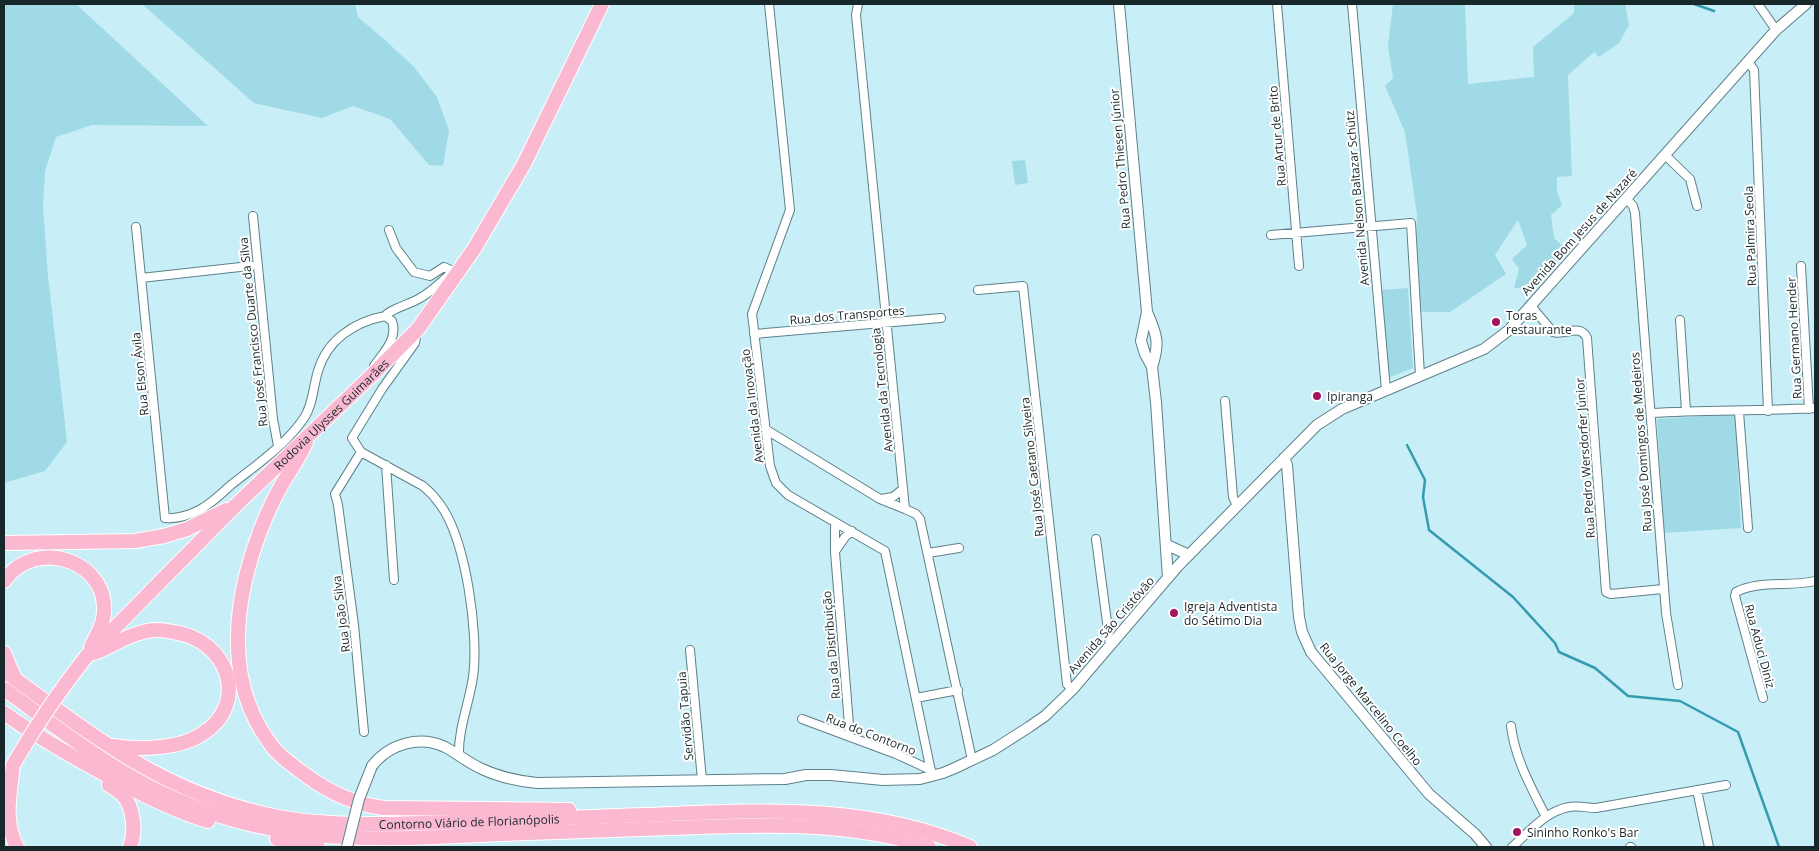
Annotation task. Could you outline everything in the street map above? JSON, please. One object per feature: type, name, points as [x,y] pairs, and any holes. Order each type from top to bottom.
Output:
[{"type":"highway","name":"Rodovia Ulysses Guimarães","points":[[4,782],[8,769],[49,706],[86,657],[236,505],[418,329],[474,249],[524,164],[602,4]]},
{"type":"highway","points":[[309,435],[302,453],[280,488],[265,518],[257,539],[242,595],[238,637],[242,678],[254,717],[276,751],[294,767],[332,793],[367,806],[383,808],[538,808],[617,816]]},
{"type":"highway","points":[[4,543],[135,541],[164,536],[188,529],[236,505]]},
{"type":"highway","points":[[4,582],[12,572],[24,563],[46,557],[68,560],[87,572],[100,590],[104,612],[98,633],[86,657]]},
{"type":"highway","points":[[86,657],[106,649],[124,638],[144,631],[171,631],[194,637],[207,644],[222,662],[227,676],[228,692],[225,706],[213,726],[201,735],[187,741],[133,749],[107,745]]},
{"type":"highway","points":[[4,653],[9,675]]},
{"type":"highway","name":"Contorno Viário de Florianópolis","points":[[9,675],[107,745],[147,770],[197,793],[249,810],[303,820],[343,824],[386,824],[769,811],[865,817],[944,837],[970,847]]},
{"type":"highway","name":"Contorno Viário de Florianópolis","points":[[4,689],[89,751],[140,782],[174,799],[227,818],[283,832],[372,839],[706,827],[800,826],[862,831],[929,847]]},
{"type":"highway","points":[[4,713],[22,726],[86,764],[157,802],[188,815],[244,832],[318,847]]},
{"type":"highway","points":[[86,764],[94,774],[122,794],[132,818],[133,839],[130,847]]},
{"type":"highway","points":[[8,769],[8,816],[10,832],[17,847]]},
{"type":"highway","points":[[386,847],[473,836]]},
{"type":"main road","name":"Rua Pedro Thiesen Júnior","points":[[1119,4],[1147,312],[1155,332],[1157,352],[1152,367]]},
{"type":"main road","name":"Avenida Bom Jesus de Nazaré","points":[[1284,458],[1317,425],[1342,409],[1484,349],[1508,330],[1776,30],[1806,4]]},
{"type":"main road","name":"Rua Pedro Thiesen Júnior","points":[[1147,312],[1141,341],[1152,367],[1156,402],[1168,578]]},
{"type":"main road","points":[[1142,332],[1146,330],[1155,332]]},
{"type":"main road","points":[[1145,354],[1149,355],[1157,352]]},
{"type":"main road","name":"Avenida São Cristóvão","points":[[347,847],[357,808],[372,766],[382,755],[395,747],[417,742],[439,745],[498,775],[537,784],[786,779],[806,775],[831,775],[901,781],[932,773],[944,773],[993,750],[1050,711],[1072,690],[1189,555],[1284,458]]},
{"type":"main road","name":"Rua Jorge Marcelino Coelho","points":[[1284,458],[1287,465],[1299,617],[1306,643],[1311,652],[1364,718],[1429,794],[1475,834],[1486,847]]},
{"type":"main road","points":[[1167,545],[1189,555]]},
{"type":"street","name":"Avenida da Inovação","points":[[769,4],[790,210],[752,314],[770,466],[776,483],[788,495],[883,549],[886,553],[932,773]]},
{"type":"street","name":"Avenida da Tecnologia","points":[[858,4],[856,14],[904,505]]},
{"type":"street","name":"Rua Artur de Brito","points":[[1277,4],[1300,266]]},
{"type":"street","name":"Avenida Nelson Baltazar Schütz","points":[[1352,4],[1386,390]]},
{"type":"street","points":[[1758,4],[1776,30]]},
{"type":"street","name":"Rua Palmira Seola","points":[[1748,61],[1754,70],[1768,411]]},
{"type":"street","points":[[1665,155],[1690,179],[1697,206]]},
{"type":"street","name":"Rua José Domingos de Medeiros","points":[[1626,198],[1633,206],[1635,213],[1663,589],[1678,685]]},
{"type":"street","name":"Rua José Francisco Duarte da Silva","points":[[253,216],[273,419],[278,446]]},
{"type":"street","points":[[1271,235],[1411,223],[1420,375]]},
{"type":"street","name":"Rua Elson Ávila","points":[[136,227],[165,518],[174,519],[203,508],[278,446]]},
{"type":"street","points":[[389,230],[396,248],[414,272],[430,276],[444,267],[457,273]]},
{"type":"street","points":[[142,278],[258,265]]},
{"type":"street","name":"Rua Germano Hender","points":[[1801,266],[1812,409]]},
{"type":"street","points":[[278,446],[305,417],[313,397],[318,371],[333,343],[364,321],[385,316],[388,312],[421,298],[448,275],[457,273]]},
{"type":"street","name":"Rua José Caetano Silveira","points":[[978,290],[1024,286],[1067,684],[1072,690]]},
{"type":"street","name":"Rua Pedro Wersdorfer Júnior","points":[[1530,306],[1553,332],[1558,334],[1579,330],[1587,338],[1606,592],[1611,594],[1663,589]]},
{"type":"street","points":[[372,375],[373,366],[392,341],[394,335],[392,321],[385,316]]},
{"type":"street","name":"Rua dos Transportes","points":[[754,334],[941,318]]},
{"type":"street","points":[[1680,320],[1686,411]]},
{"type":"street","points":[[418,329],[415,343],[353,434],[353,441],[361,452],[423,486],[435,498],[451,524],[460,546],[471,609],[475,653],[472,685],[459,736],[458,756]]},
{"type":"street","points":[[1226,402],[1233,497],[1236,506]]},
{"type":"street","points":[[1651,413],[1812,409]]},
{"type":"street","points":[[1739,412],[1748,528]]},
{"type":"street","points":[[765,428],[883,499],[904,505],[919,516],[972,760]]},
{"type":"street","name":"Rua João Silva","points":[[361,452],[335,494],[353,616],[364,732]]},
{"type":"street","points":[[386,465],[394,580]]},
{"type":"street","points":[[883,499],[893,498],[903,489]]},
{"type":"street","name":"Rua da Distribuição","points":[[834,522],[850,737]]},
{"type":"street","points":[[835,552],[845,537],[852,532]]},
{"type":"street","points":[[1096,539],[1110,645]]},
{"type":"street","points":[[928,552],[959,548]]},
{"type":"street","name":"Rua Aduci Diniz","points":[[1763,698],[1735,596],[1736,592],[1751,587],[1815,581]]},
{"type":"street","name":"Servidão Tapuia","points":[[690,650],[702,780]]},
{"type":"street","points":[[916,698],[958,690]]},
{"type":"street","name":"Rua do Contorno","points":[[802,720],[896,754],[932,773]]},
{"type":"street","points":[[1510,726],[1520,764],[1546,817]]},
{"type":"street","points":[[1512,847],[1546,817],[1558,810],[1571,806],[1596,808],[1726,785]]},
{"type":"street","points":[[1697,790],[1708,847]]},
{"type":"shaded area","points":[[4,4],[76,4],[208,126],[92,125],[56,137],[45,171],[43,207],[48,276],[67,442],[45,471],[4,483]]},
{"type":"shaded area","points":[[142,4],[355,4],[358,17],[414,67],[437,97],[449,131],[443,166],[429,165],[390,119],[353,106],[322,118],[254,103]]},
{"type":"shaded area","points":[[1393,4],[1465,4],[1468,84],[1534,77],[1533,47],[1574,13],[1574,4],[1625,4],[1629,25],[1619,43],[1599,57],[1594,52],[1568,75],[1572,176],[1557,177],[1557,191],[1562,205],[1551,215],[1554,238],[1565,248],[1534,289],[1514,288],[1519,269],[1512,259],[1527,245],[1518,220],[1495,255],[1506,274],[1450,312],[1421,312],[1416,242],[1417,215],[1405,132],[1385,86],[1393,78],[1388,46]]},
{"type":"shaded area","points":[[1025,160],[1028,183],[1015,185],[1012,161]]},
{"type":"shaded area","points":[[1408,288],[1413,368],[1388,378],[1382,290]]},
{"type":"shaded area","points":[[1735,414],[1741,528],[1664,533],[1657,419]]},
{"type":"waterway","points":[[1694,4],[1714,11]]},
{"type":"waterway","points":[[1407,445],[1425,480],[1423,497],[1429,530],[1513,597],[1555,643],[1559,652],[1595,668],[1628,696],[1680,701],[1738,732],[1779,847]]},
{"type":"place","name":"Toras restaurante","points":[[1496,322]]},
{"type":"place","name":"Ipiranga","points":[[1317,396]]},
{"type":"place","name":"Igreja Adventista do Sétimo Dia","points":[[1174,613]]},
{"type":"place","name":"Sininho Ronko's Bar","points":[[1517,832]]}]
